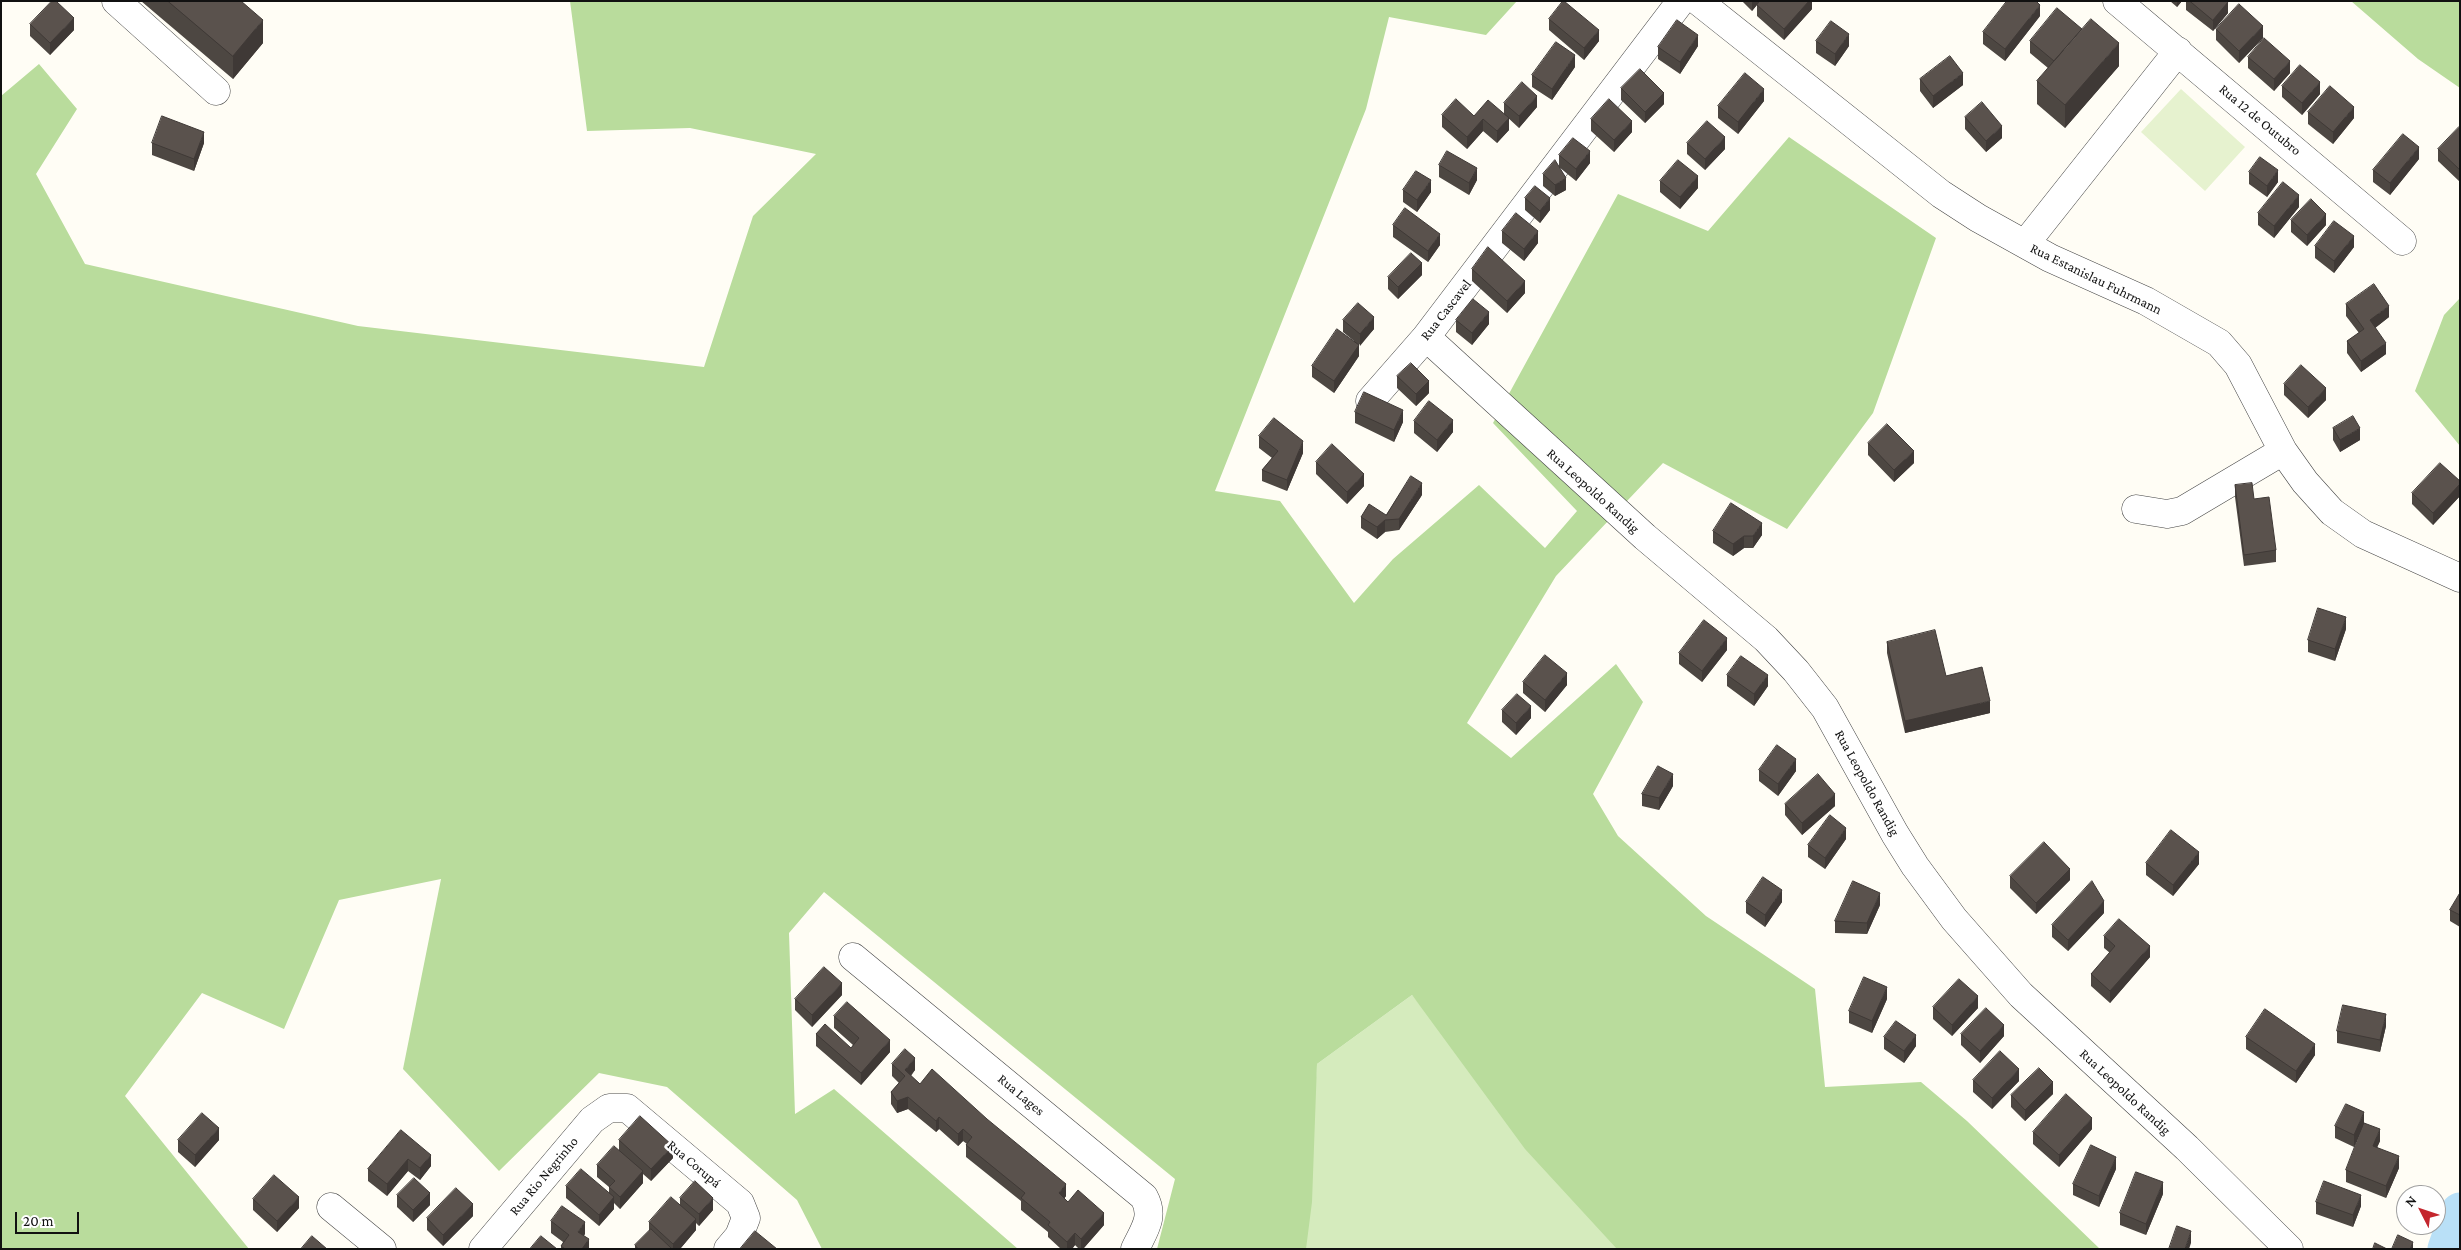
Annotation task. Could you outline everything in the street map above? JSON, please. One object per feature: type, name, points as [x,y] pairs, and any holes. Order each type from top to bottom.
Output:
[{"type":"street","points":[[116,1],[216,91]]},
{"type":"street","name":"Rua Cascavel","points":[[1370,401],[1426,337],[1682,1]]},
{"type":"street","name":"Rua Estanislau Fuhrmann","points":[[1698,1],[1941,194],[2025,244],[2146,301],[2218,343],[2238,365],[2283,451],[2304,482],[2332,512],[2363,534],[2460,578]]},
{"type":"street","name":"Rua 12 de Outubro","points":[[2117,1],[2402,241]]},
{"type":"street","points":[[2025,244],[2178,51]]},
{"type":"street","name":"Rua Leopoldo Randig","points":[[1426,337],[1645,537],[1766,639],[1796,671],[1824,708],[1905,850],[1954,919],[2020,995],[2187,1148],[2289,1249]]},
{"type":"street","points":[[2136,509],[2167,514],[2182,511],[2283,451]]},
{"type":"street","name":"Rua Lages","points":[[853,957],[1144,1197],[1150,1208],[1148,1220],[1135,1249]]},
{"type":"street","name":"Rua Corupá","points":[[609,1108],[627,1108],[740,1202],[746,1218],[739,1236],[728,1249]]},
{"type":"street","name":"Rua Rio Negrinho","points":[[483,1249],[592,1120],[609,1108]]},
{"type":"street","points":[[332,1207],[382,1249]]},
{"type":"green space","points":[[570,1],[1517,1],[1486,35],[1389,17],[1366,109],[1215,491],[1280,501],[1354,603],[1393,559],[1479,485],[1545,548],[1577,511],[1493,423],[1618,194],[1708,231],[1789,137],[1936,238],[1873,413],[1787,529],[1663,463],[1556,576],[1467,723],[1511,758],[1616,664],[1643,702],[1593,794],[1618,836],[1706,916],[1815,989],[1825,1087],[1921,1082],[1967,1121],[2100,1249],[1617,1249],[1525,1149],[1412,995],[1317,1064],[1312,1202],[1306,1249],[1157,1249],[1175,1179],[824,892],[789,933],[795,1114],[834,1089],[1018,1249],[822,1249],[797,1200],[667,1087],[599,1073],[499,1171],[403,1069],[441,879],[339,900],[284,1029],[202,993],[125,1096],[249,1249],[1,1249],[1,96],[39,64],[77,109],[36,174],[85,264],[358,326],[704,367],[753,216],[816,154],[690,128],[587,131]]},
{"type":"green space","points":[[2351,1],[2460,1],[2460,88],[2418,59]]},
{"type":"green space","points":[[2181,89],[2245,147],[2205,191],[2141,132]]},
{"type":"green space","points":[[2460,298],[2460,446],[2415,391],[2444,315]]},
{"type":"green space","points":[[1412,995],[1619,1249],[1304,1249],[1317,1064]]},
{"type":"building","points":[[52,1],[56,1],[74,18],[50,43],[30,24]]},
{"type":"building","points":[[168,1],[241,1],[263,20],[233,56]]},
{"type":"building","points":[[1563,1],[1599,30],[1584,48],[1549,19]]},
{"type":"building","points":[[1760,1],[1809,1],[1784,29],[1757,5]]},
{"type":"building","points":[[2007,1],[2036,1],[2040,5],[2005,49],[1983,32]]},
{"type":"building","points":[[2190,1],[2227,1],[2228,2],[2213,20]]},
{"type":"building","points":[[2239,4],[2263,26],[2239,51],[2216,29]]},
{"type":"building","points":[[2057,8],[2082,29],[2054,61],[2030,41]]},
{"type":"building","points":[[2091,19],[2119,43],[2065,105],[2037,81]]},
{"type":"building","points":[[1677,20],[1698,35],[1680,62],[1658,47]]},
{"type":"building","points":[[1831,21],[1849,34],[1835,54],[1816,41]]},
{"type":"building","points":[[2264,38],[2290,61],[2274,79],[2248,57]]},
{"type":"building","points":[[1556,42],[1575,55],[1552,89],[1532,75]]},
{"type":"building","points":[[1950,56],[1963,73],[1933,96],[1920,79]]},
{"type":"building","points":[[2300,65],[2320,82],[2302,103],[2282,86]]},
{"type":"building","points":[[1640,69],[1664,93],[1645,112],[1621,88]]},
{"type":"building","points":[[1745,73],[1764,89],[1738,122],[1718,106]]},
{"type":"building","points":[[1522,82],[1537,96],[1519,116],[1504,103]]},
{"type":"building","points":[[2330,86],[2354,107],[2333,132],[2308,112]]},
{"type":"building","points":[[1456,99],[1474,116],[1488,100],[1509,118],[1497,131],[1483,119],[1467,137],[1442,115]]},
{"type":"building","points":[[1609,99],[1632,121],[1614,140],[1591,119]]},
{"type":"building","points":[[1982,102],[2002,126],[1986,141],[1965,117]]},
{"type":"building","points":[[162,116],[204,132],[194,159],[152,143]]},
{"type":"building","points":[[1707,121],[1725,137],[1705,159],[1687,143]]},
{"type":"building","points":[[2460,128],[2460,170],[2438,149]]},
{"type":"building","points":[[2403,134],[2419,147],[2390,183],[2373,170]]},
{"type":"building","points":[[1573,138],[1590,151],[1576,169],[1559,155]]},
{"type":"building","points":[[1447,151],[1477,168],[1469,183],[1439,165]]},
{"type":"building","points":[[2260,157],[2278,170],[2267,186],[2249,172]]},
{"type":"building","points":[[1555,160],[1566,178],[1555,185],[1543,174]]},
{"type":"building","points":[[1678,160],[1698,176],[1680,197],[1660,181]]},
{"type":"building","points":[[1416,171],[1431,180],[1417,200],[1403,190]]},
{"type":"building","points":[[2283,182],[2299,195],[2274,226],[2258,213]]},
{"type":"building","points":[[1535,186],[1550,198],[1540,211],[1525,198]]},
{"type":"building","points":[[2311,199],[2326,214],[2307,235],[2291,220]]},
{"type":"building","points":[[1405,208],[1440,234],[1428,251],[1393,225]]},
{"type":"building","points":[[1516,213],[1538,231],[1524,249],[1502,231]]},
{"type":"building","points":[[2334,221],[2354,236],[2334,261],[2315,246]]},
{"type":"building","points":[[1488,247],[1525,281],[1507,301],[1472,269]]},
{"type":"building","points":[[1411,253],[1422,263],[1398,287],[1388,277]]},
{"type":"building","points":[[2374,284],[2389,306],[2370,320],[2386,343],[2361,361],[2347,341],[2364,329],[2346,304]]},
{"type":"building","points":[[1473,299],[1489,312],[1472,333],[1456,320]]},
{"type":"building","points":[[1358,303],[1374,317],[1360,334],[1343,320]]},
{"type":"building","points":[[1337,329],[1359,345],[1334,381],[1312,366]]},
{"type":"building","points":[[1411,363],[1429,381],[1416,394],[1397,376]]},
{"type":"building","points":[[2301,365],[2326,388],[2308,407],[2284,384]]},
{"type":"building","points":[[1364,392],[1403,410],[1394,430],[1355,412]]},
{"type":"building","points":[[1429,401],[1453,420],[1437,440],[1414,421]]},
{"type":"building","points":[[2353,416],[2360,428],[2340,440],[2333,428]]},
{"type":"building","points":[[1274,418],[1303,441],[1287,480],[1262,470],[1278,451],[1259,436]]},
{"type":"building","points":[[1887,424],[1914,451],[1894,470],[1868,443]]},
{"type":"building","points":[[1332,444],[1364,474],[1347,492],[1316,462]]},
{"type":"building","points":[[2440,463],[2460,481],[2460,484],[2433,513],[2412,493]]},
{"type":"building","points":[[1411,476],[1422,483],[1399,519],[1385,520],[1377,527],[1361,517],[1369,504],[1386,515]]},
{"type":"building","points":[[2252,483],[2254,499],[2269,497],[2276,550],[2244,555],[2235,485]]},
{"type":"building","points":[[1731,503],[1762,523],[1753,536],[1744,536],[1733,544],[1713,531]]},
{"type":"building","points":[[2318,608],[2346,617],[2335,649],[2308,640]]},
{"type":"building","points":[[1704,620],[1727,638],[1702,671],[1679,653]]},
{"type":"building","points":[[1935,630],[1946,676],[1982,667],[1990,701],[1905,721],[1887,642]]},
{"type":"building","points":[[1545,655],[1567,673],[1545,700],[1523,682]]},
{"type":"building","points":[[1741,656],[1768,675],[1754,694],[1727,675]]},
{"type":"building","points":[[1517,694],[1531,706],[1516,723],[1502,710]]},
{"type":"building","points":[[1777,745],[1796,759],[1778,784],[1759,770]]},
{"type":"building","points":[[1658,766],[1673,774],[1659,798],[1642,794]]},
{"type":"building","points":[[1818,774],[1835,794],[1802,823],[1785,804]]},
{"type":"building","points":[[1830,815],[1846,828],[1825,858],[1808,845]]},
{"type":"building","points":[[2171,830],[2199,852],[2173,885],[2146,863]]},
{"type":"building","points":[[2044,842],[2070,869],[2036,903],[2010,876]]},
{"type":"building","points":[[1763,877],[1782,890],[1765,915],[1746,902]]},
{"type":"building","points":[[1853,881],[1880,893],[1867,923],[1835,921]]},
{"type":"building","points":[[2092,881],[2104,901],[2068,940],[2052,925]]},
{"type":"building","points":[[2460,893],[2460,915],[2450,910]]},
{"type":"building","points":[[2119,919],[2150,946],[2110,991],[2091,974],[2115,946],[2104,936]]},
{"type":"building","points":[[824,967],[842,983],[812,1015],[795,999]]},
{"type":"building","points":[[1864,977],[1887,987],[1872,1021],[1849,1011]]},
{"type":"building","points":[[1959,979],[1978,996],[1952,1025],[1933,1007]]},
{"type":"building","points":[[847,1002],[890,1040],[861,1073],[816,1034],[825,1024],[851,1048],[859,1038],[834,1016]]},
{"type":"building","points":[[2343,1005],[2386,1014],[2380,1040],[2337,1031]]},
{"type":"building","points":[[1986,1008],[2004,1025],[1980,1051],[1961,1034]]},
{"type":"building","points":[[2265,1009],[2315,1044],[2296,1071],[2246,1037]]},
{"type":"building","points":[[1896,1021],[1916,1035],[1904,1051],[1884,1037]]},
{"type":"building","points":[[905,1049],[915,1058],[905,1070],[920,1084],[932,1069],[987,1119],[1066,1184],[1059,1193],[1068,1202],[1078,1190],[1104,1213],[1081,1239],[1075,1233],[1067,1242],[1048,1225],[1050,1222],[1021,1198],[1025,1193],[966,1145],[972,1137],[963,1129],[958,1134],[939,1117],[936,1121],[908,1097],[897,1101],[891,1092],[905,1076],[892,1064]]},
{"type":"building","points":[[2000,1051],[2019,1069],[1992,1098],[1973,1080]]},
{"type":"building","points":[[2039,1068],[2053,1082],[2025,1110],[2011,1095]]},
{"type":"building","points":[[2066,1094],[2092,1118],[2059,1155],[2033,1132]]},
{"type":"building","points":[[2346,1104],[2364,1112],[2354,1135],[2335,1126]]},
{"type":"building","points":[[202,1113],[219,1128],[195,1155],[178,1140]]},
{"type":"building","points":[[640,1116],[673,1146],[651,1169],[619,1140]]},
{"type":"building","points":[[2364,1123],[2380,1129],[2373,1146],[2399,1156],[2386,1186],[2346,1170]]},
{"type":"building","points":[[401,1130],[431,1155],[420,1168],[408,1159],[387,1184],[368,1169]]},
{"type":"building","points":[[2091,1145],[2116,1157],[2099,1196],[2073,1184]]},
{"type":"building","points":[[614,1146],[643,1171],[620,1197],[609,1187],[615,1181],[597,1165]]},
{"type":"building","points":[[581,1169],[614,1197],[599,1215],[566,1186]]},
{"type":"building","points":[[2136,1172],[2163,1182],[2146,1224],[2120,1213]]},
{"type":"building","points":[[274,1175],[299,1197],[277,1221],[253,1199]]},
{"type":"building","points":[[414,1178],[430,1193],[413,1210],[397,1195]]},
{"type":"building","points":[[695,1181],[713,1198],[699,1214],[680,1198]]},
{"type":"building","points":[[2324,1181],[2361,1195],[2353,1215],[2316,1202]]},
{"type":"building","points":[[456,1188],[473,1204],[443,1235],[427,1218]]},
{"type":"building","points":[[671,1197],[696,1219],[673,1244],[649,1222]]},
{"type":"building","points":[[562,1206],[585,1222],[578,1232],[589,1239],[582,1249],[565,1249],[561,1246],[569,1235],[551,1221]]},
{"type":"building","points":[[2177,1226],[2191,1231],[2185,1249],[2169,1249]]},
{"type":"building","points":[[651,1229],[670,1249],[638,1249],[635,1245]]},
{"type":"building","points":[[755,1231],[777,1249],[740,1249]]},
{"type":"building","points":[[2398,1235],[2413,1242],[2410,1249],[2392,1249]]},
{"type":"building","points":[[312,1236],[327,1249],[301,1249]]},
{"type":"building","points":[[541,1236],[557,1249],[530,1249]]},
{"type":"building","points":[[2375,1243],[2387,1249],[2373,1249]]},
{"type":"waterway","points":[[2447,1249],[2460,1212]]}]
